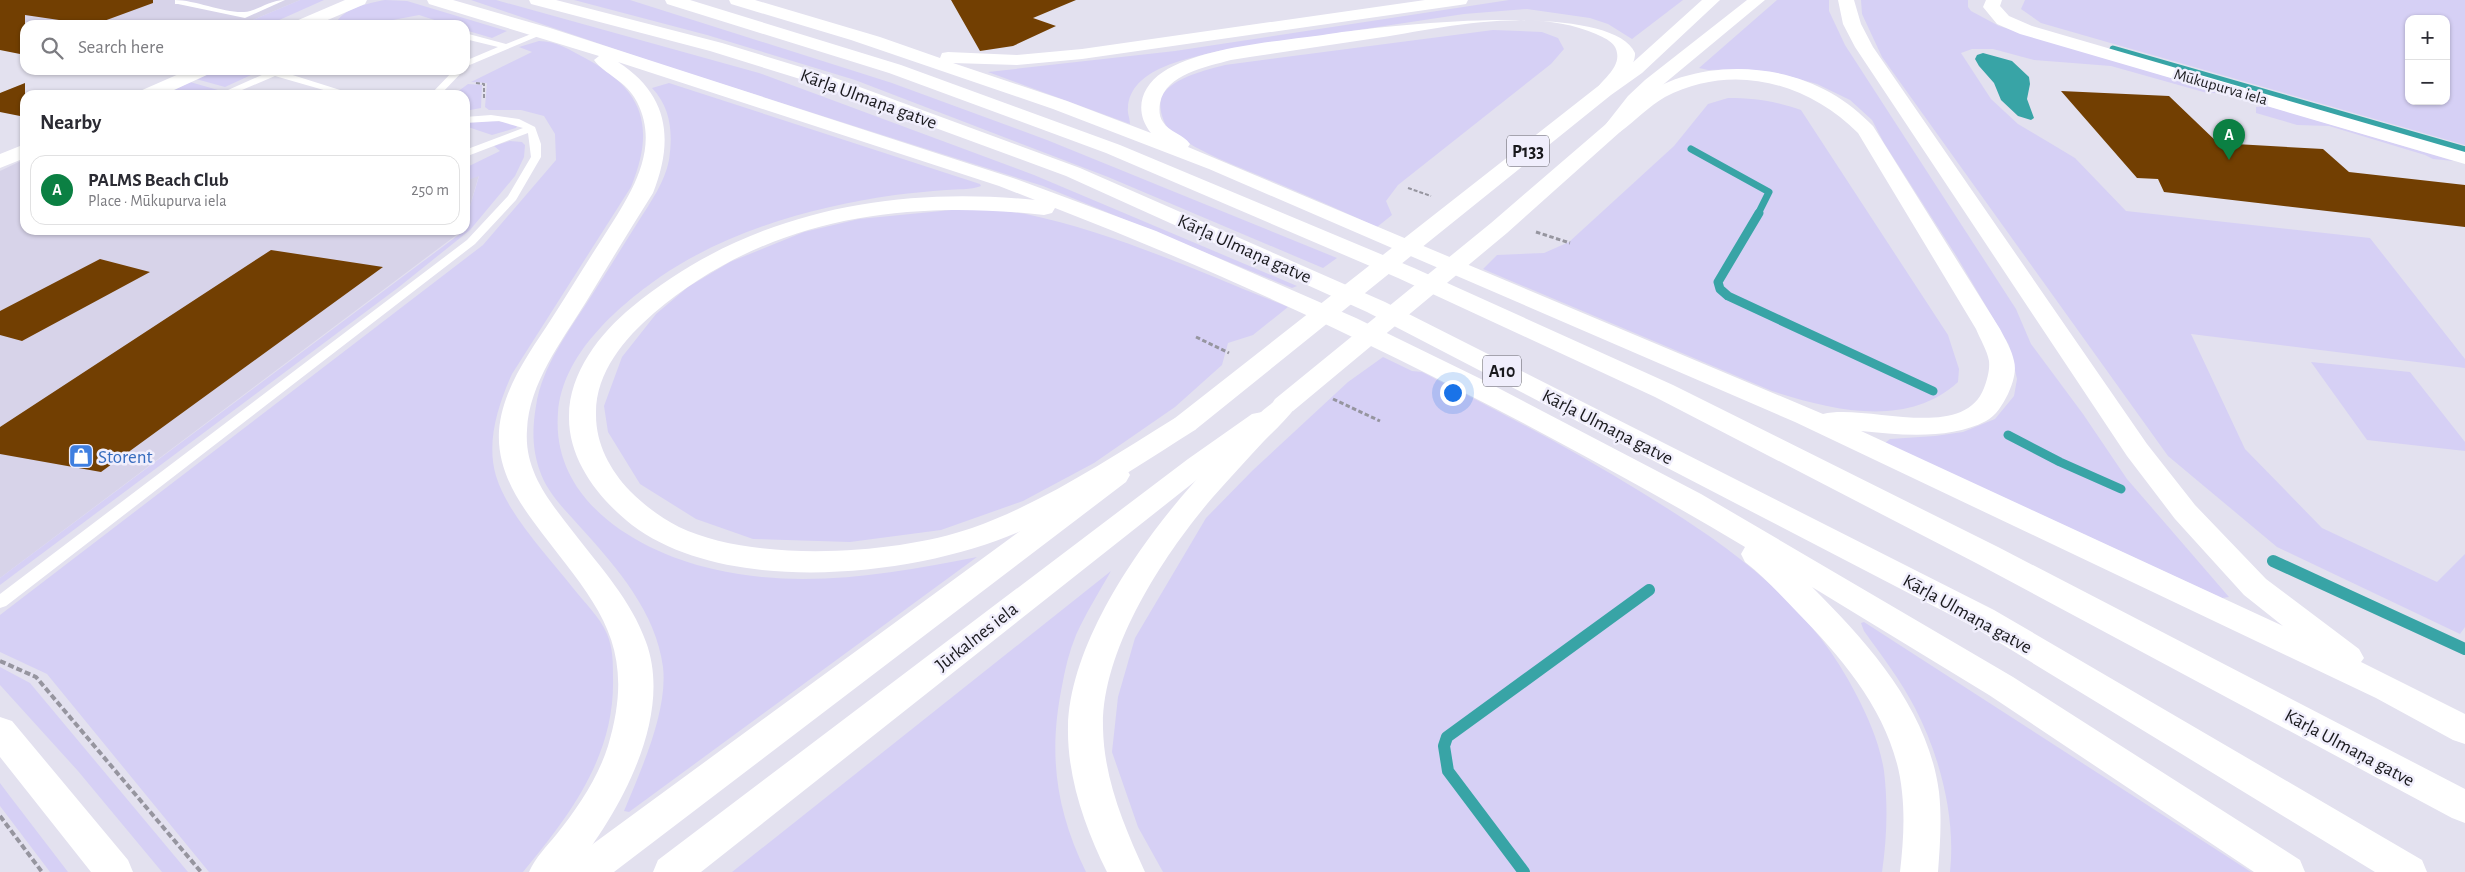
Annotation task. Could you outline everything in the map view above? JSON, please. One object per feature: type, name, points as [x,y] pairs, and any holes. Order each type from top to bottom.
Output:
[{"type":"main road","points":[[317,20],[359,0]]},
{"type":"main road","points":[[435,0],[557,36],[1006,182],[1148,236],[1346,323],[1474,386],[1690,501],[2001,686],[2286,872]]},
{"type":"main road","points":[[454,0],[486,14]]},
{"type":"main road","name":"Kārļa Ulmaņa gatve","points":[[537,0],[716,47],[820,78],[1073,172],[1376,307],[1983,618],[2408,872]]},
{"type":"main road","name":"Kārļa Ulmaņa gatve","points":[[673,0],[896,69],[1104,146],[1406,273],[1664,391],[1987,555],[2465,807]]},
{"type":"main road","points":[[737,0],[857,36],[1060,105],[1216,165],[1806,416],[2388,689],[2465,730]]},
{"type":"main road","points":[[857,36],[930,55],[978,60],[1017,60],[1082,54],[1460,0]]},
{"type":"main road","name":"P133","points":[[1185,424],[1269,358],[1445,205],[1636,69],[1712,0]]},
{"type":"main road","name":"P133","points":[[1284,405],[1318,379],[1499,228],[1613,128],[1635,100],[1652,84],[1757,0]]},
{"type":"main road","points":[[1846,0],[1852,24],[1864,47],[2137,450],[2185,512],[2255,587],[2388,689]]},
{"type":"main road","name":"Mūkupurva iela","points":[[1994,0],[1991,7],[1997,16],[2026,30],[2465,158]]},
{"type":"main road","points":[[1216,165],[1157,131],[1149,111],[1151,96],[1160,82],[1189,66],[1229,55],[1475,17],[1539,14],[1579,20],[1599,27],[1623,45],[1627,52],[1626,61],[1604,91]]},
{"type":"main road","points":[[548,872],[582,830],[604,795],[620,761],[631,728],[637,697],[636,659],[631,640],[616,610],[528,494],[516,463],[514,431],[519,400],[534,366],[642,193],[651,175],[657,143],[652,115],[647,102],[632,80],[621,70],[557,36]]},
{"type":"main road","points":[[159,90],[192,75]]},
{"type":"main road","points":[[1613,128],[1658,93],[1694,79],[1734,75],[1777,78],[1816,92],[1842,106],[1866,130],[1988,330],[2002,364],[1996,393],[1978,415],[1944,424],[1874,425],[1806,416]]},
{"type":"main road","points":[[0,162],[20,152]]},
{"type":"main road","points":[[1148,236],[1048,209],[983,202],[935,203],[864,211],[775,232],[725,253],[692,272],[666,289],[625,326],[603,354],[586,389],[582,410],[583,432],[589,454],[602,477],[612,489],[647,521],[672,535],[702,547],[742,555],[785,560],[831,560],[914,553],[980,536],[1048,506],[1185,424]]},
{"type":"main road","points":[[1126,872],[1102,818],[1092,780],[1087,741],[1086,709],[1094,676],[1107,640],[1156,550],[1212,479],[1284,405]]},
{"type":"main road","name":"Jūrkalnes iela","points":[[672,872],[1198,465],[1284,405]]},
{"type":"main road","points":[[585,872],[1185,424]]},
{"type":"main road","points":[[1690,501],[1764,561],[1829,622],[1879,682],[1899,719],[1909,744],[1918,781],[1922,814],[1922,856],[1919,872]]},
{"type":"main road","points":[[0,732],[114,872]]},
{"type":"lane","points":[[183,0],[178,2],[245,15],[281,0]]},
{"type":"lane","points":[[470,62],[507,47],[557,36]]},
{"type":"lane","points":[[470,37],[507,47]]},
{"type":"lane","points":[[233,90],[269,75]]},
{"type":"lane","points":[[290,75],[335,90]]},
{"type":"lane","points":[[440,90],[455,75]]},
{"type":"lane","points":[[0,602],[472,242],[512,198],[536,157],[536,144],[532,128],[521,122],[505,118],[470,119]]},
{"type":"lane","points":[[470,152],[532,128]]},
{"type":"path","points":[[451,81],[484,84],[482,118]]},
{"type":"path","points":[[1408,188],[1445,205]]},
{"type":"path","points":[[1531,230],[1570,243]]},
{"type":"path","points":[[1196,337],[1234,355]]},
{"type":"path","points":[[1334,400],[1380,421]]},
{"type":"path","points":[[0,661],[36,677],[201,872]]},
{"type":"path","points":[[0,816],[42,872]]},
{"type":"shaded area","points":[[0,0],[300,0],[253,20],[20,20],[20,22],[0,24]]},
{"type":"shaded area","points":[[300,0],[324,0],[279,20],[253,20]]},
{"type":"shaded area","points":[[385,0],[407,1],[507,31],[492,38],[470,31],[470,20],[434,20],[419,15],[393,20],[338,20],[345,13]]},
{"type":"shaded area","points":[[471,0],[496,0],[759,73],[1034,175],[1297,286],[1292,288],[1043,186],[659,64]]},
{"type":"shaded area","points":[[574,0],[630,0],[892,83],[1047,140],[1337,258],[1323,268],[1108,177],[855,80],[707,35]]},
{"type":"shaded area","points":[[1509,0],[1683,0],[1632,39],[1608,24],[1590,18],[1527,9],[1464,14],[1218,51],[1177,62],[1149,74],[1131,94],[1128,108],[1130,124],[988,72],[1175,51]]},
{"type":"shaded area","points":[[1777,0],[1829,0],[1829,11],[1845,45],[2016,309],[2031,344],[2083,414],[2127,479],[2229,597],[2222,598],[1885,443],[1890,439],[1963,432],[1995,419],[2014,396],[2017,379],[2009,345],[1957,257],[1884,143],[1872,120],[1850,100],[1817,84],[1777,73],[1743,69],[1708,70],[1699,68]]},
{"type":"shaded area","points":[[1861,0],[1968,0],[1968,7],[1971,11],[1999,26],[2222,93],[2207,93],[2111,66],[2034,60],[1993,49],[1972,49],[1961,53],[1991,99],[2018,124],[2075,158],[2126,211],[2370,238],[2465,359],[2465,368],[2191,334],[2245,449],[2322,528],[2437,582],[2465,554],[2465,627],[2460,634],[2277,547],[2168,456],[1882,57],[1862,14]]},
{"type":"shaded area","points":[[2025,0],[2465,0],[2465,145],[2041,23],[2021,9]]},
{"type":"shaded area","points":[[1493,30],[1542,32],[1558,38],[1564,49],[1551,64],[1398,185],[1386,201],[1392,215],[1377,227],[1201,150],[1170,130],[1161,113],[1161,98],[1168,88],[1191,75],[1225,65]]},
{"type":"shaded area","points":[[539,41],[557,44],[605,70],[632,96],[639,111],[643,128],[643,145],[639,165],[631,187],[512,374],[498,411],[492,450],[496,476],[502,491],[519,520],[596,616],[609,639],[613,667],[612,706],[598,759],[573,806],[523,872],[209,872],[47,674],[0,652],[0,615],[483,245],[556,160],[555,134],[544,116],[521,110],[489,110],[485,107],[487,83],[471,82],[532,52],[519,47]]},
{"type":"shaded area","points":[[205,75],[251,75],[225,87],[196,79]]},
{"type":"shaded area","points":[[190,82],[218,90],[174,90]]},
{"type":"shaded area","points":[[669,83],[980,184],[981,186],[864,200],[833,206],[773,223],[714,246],[687,260],[643,289],[609,318],[594,335],[580,353],[569,372],[562,392],[558,413],[560,444],[569,472],[584,497],[605,518],[629,535],[656,550],[713,569],[746,575],[812,579],[845,577],[911,569],[977,557],[629,812],[624,811],[652,740],[661,702],[663,667],[659,647],[644,609],[633,592],[608,559],[559,503],[544,482],[536,457],[534,423],[539,391],[557,349],[661,184],[669,160],[671,140],[667,112],[652,88]]},
{"type":"shaded area","points":[[468,84],[482,85],[481,108],[470,110],[470,90],[460,90]]},
{"type":"shaded area","points":[[1728,98],[1765,101],[1801,110],[1948,335],[1959,369],[1958,382],[1938,397],[1916,406],[1893,411],[1844,409],[1819,404],[1772,391],[1483,269],[1497,255],[1544,253],[1569,242],[1674,146],[1708,104]]},
{"type":"shaded area","points":[[2268,106],[2454,161],[2433,159],[2329,126],[2297,125],[2256,113],[2256,107]]},
{"type":"shaded area","points":[[470,122],[507,122],[517,126],[516,128],[492,135],[470,128]]},
{"type":"shaded area","points":[[510,141],[522,142],[525,145],[524,157],[515,176],[470,230],[470,206],[479,176],[470,179],[470,166],[500,151],[494,146]]},
{"type":"shaded area","name":"Storent","points":[[20,161],[20,235],[456,235],[0,578],[0,171]]},
{"type":"shaded area","points":[[479,175],[470,206],[470,179]]},
{"type":"shaded area","points":[[962,209],[1026,214],[1060,222],[1126,243],[1288,307],[1253,335],[1228,343],[1222,365],[1175,407],[1094,463],[1023,501],[941,530],[850,542],[753,539],[696,519],[640,484],[608,432],[604,406],[622,357],[656,314],[688,287],[730,262],[804,232],[859,219]]},
{"type":"shaded area","points":[[458,235],[464,235],[399,287],[0,585],[0,578]]},
{"type":"shaded area","points":[[1383,357],[1412,371],[1422,372],[1533,430],[1674,512],[1735,555],[1791,604],[1838,662],[1857,696],[1877,742],[1884,771],[1886,796],[1886,834],[1882,872],[1163,872],[1138,827],[1112,752],[1118,697],[1135,638],[1206,518],[1253,470],[1348,382]]},
{"type":"shaded area","points":[[2311,362],[2410,372],[2465,442],[2465,451],[2367,440]]},
{"type":"shaded area","points":[[1111,571],[1084,619],[1071,648],[1062,686],[1056,735],[1057,782],[1068,826],[1086,872],[732,872]]},
{"type":"shaded area","points":[[1864,622],[2251,872],[1950,872],[1951,830],[1948,809],[1939,767],[1932,746],[1910,698],[1864,631],[1861,623]]},
{"type":"shaded area","points":[[0,667],[30,683],[188,872],[162,872],[78,771],[0,685]]},
{"type":"shaded area","points":[[0,783],[68,872],[50,872],[0,806]]},
{"type":"water","points":[[1983,53],[2012,61],[2029,77],[2030,84],[2027,99],[2034,118],[2031,120],[2018,116],[2001,100],[1994,83],[1975,59],[1977,55]]},
{"type":"building","points":[[0,0],[153,0],[153,3],[107,20],[59,20],[25,15],[25,20],[20,20],[20,54],[0,50]]},
{"type":"building","points":[[951,0],[1076,0],[1033,18],[1056,26],[1013,46],[980,51]]},
{"type":"building","points":[[25,83],[25,90],[20,90],[20,116],[0,112],[0,93]]},
{"type":"building","points":[[2061,91],[2169,96],[2218,143],[2323,149],[2349,172],[2465,185],[2465,227],[2164,192],[2158,179],[2137,178]]},
{"type":"building","points":[[271,250],[383,267],[101,472],[0,454],[0,427]]},
{"type":"building","points":[[100,259],[150,272],[22,341],[0,335],[0,311]]},
{"type":"waterway","points":[[2113,49],[2465,150]]},
{"type":"waterway","points":[[1691,149],[1769,192],[1758,214]]},
{"type":"waterway","points":[[1759,213],[1718,282],[1720,289],[1728,296],[1933,391]]},
{"type":"waterway","points":[[2008,435],[2060,462],[2121,489]]},
{"type":"waterway","points":[[2273,561],[2465,649]]},
{"type":"waterway","points":[[1524,872],[1448,771],[1444,746],[1447,737],[1649,590]]},
{"type":"place","name":"PALMS Beach Club","points":[[2229,160]]},
{"type":"place","name":"Storent","points":[[81,456]]}]
